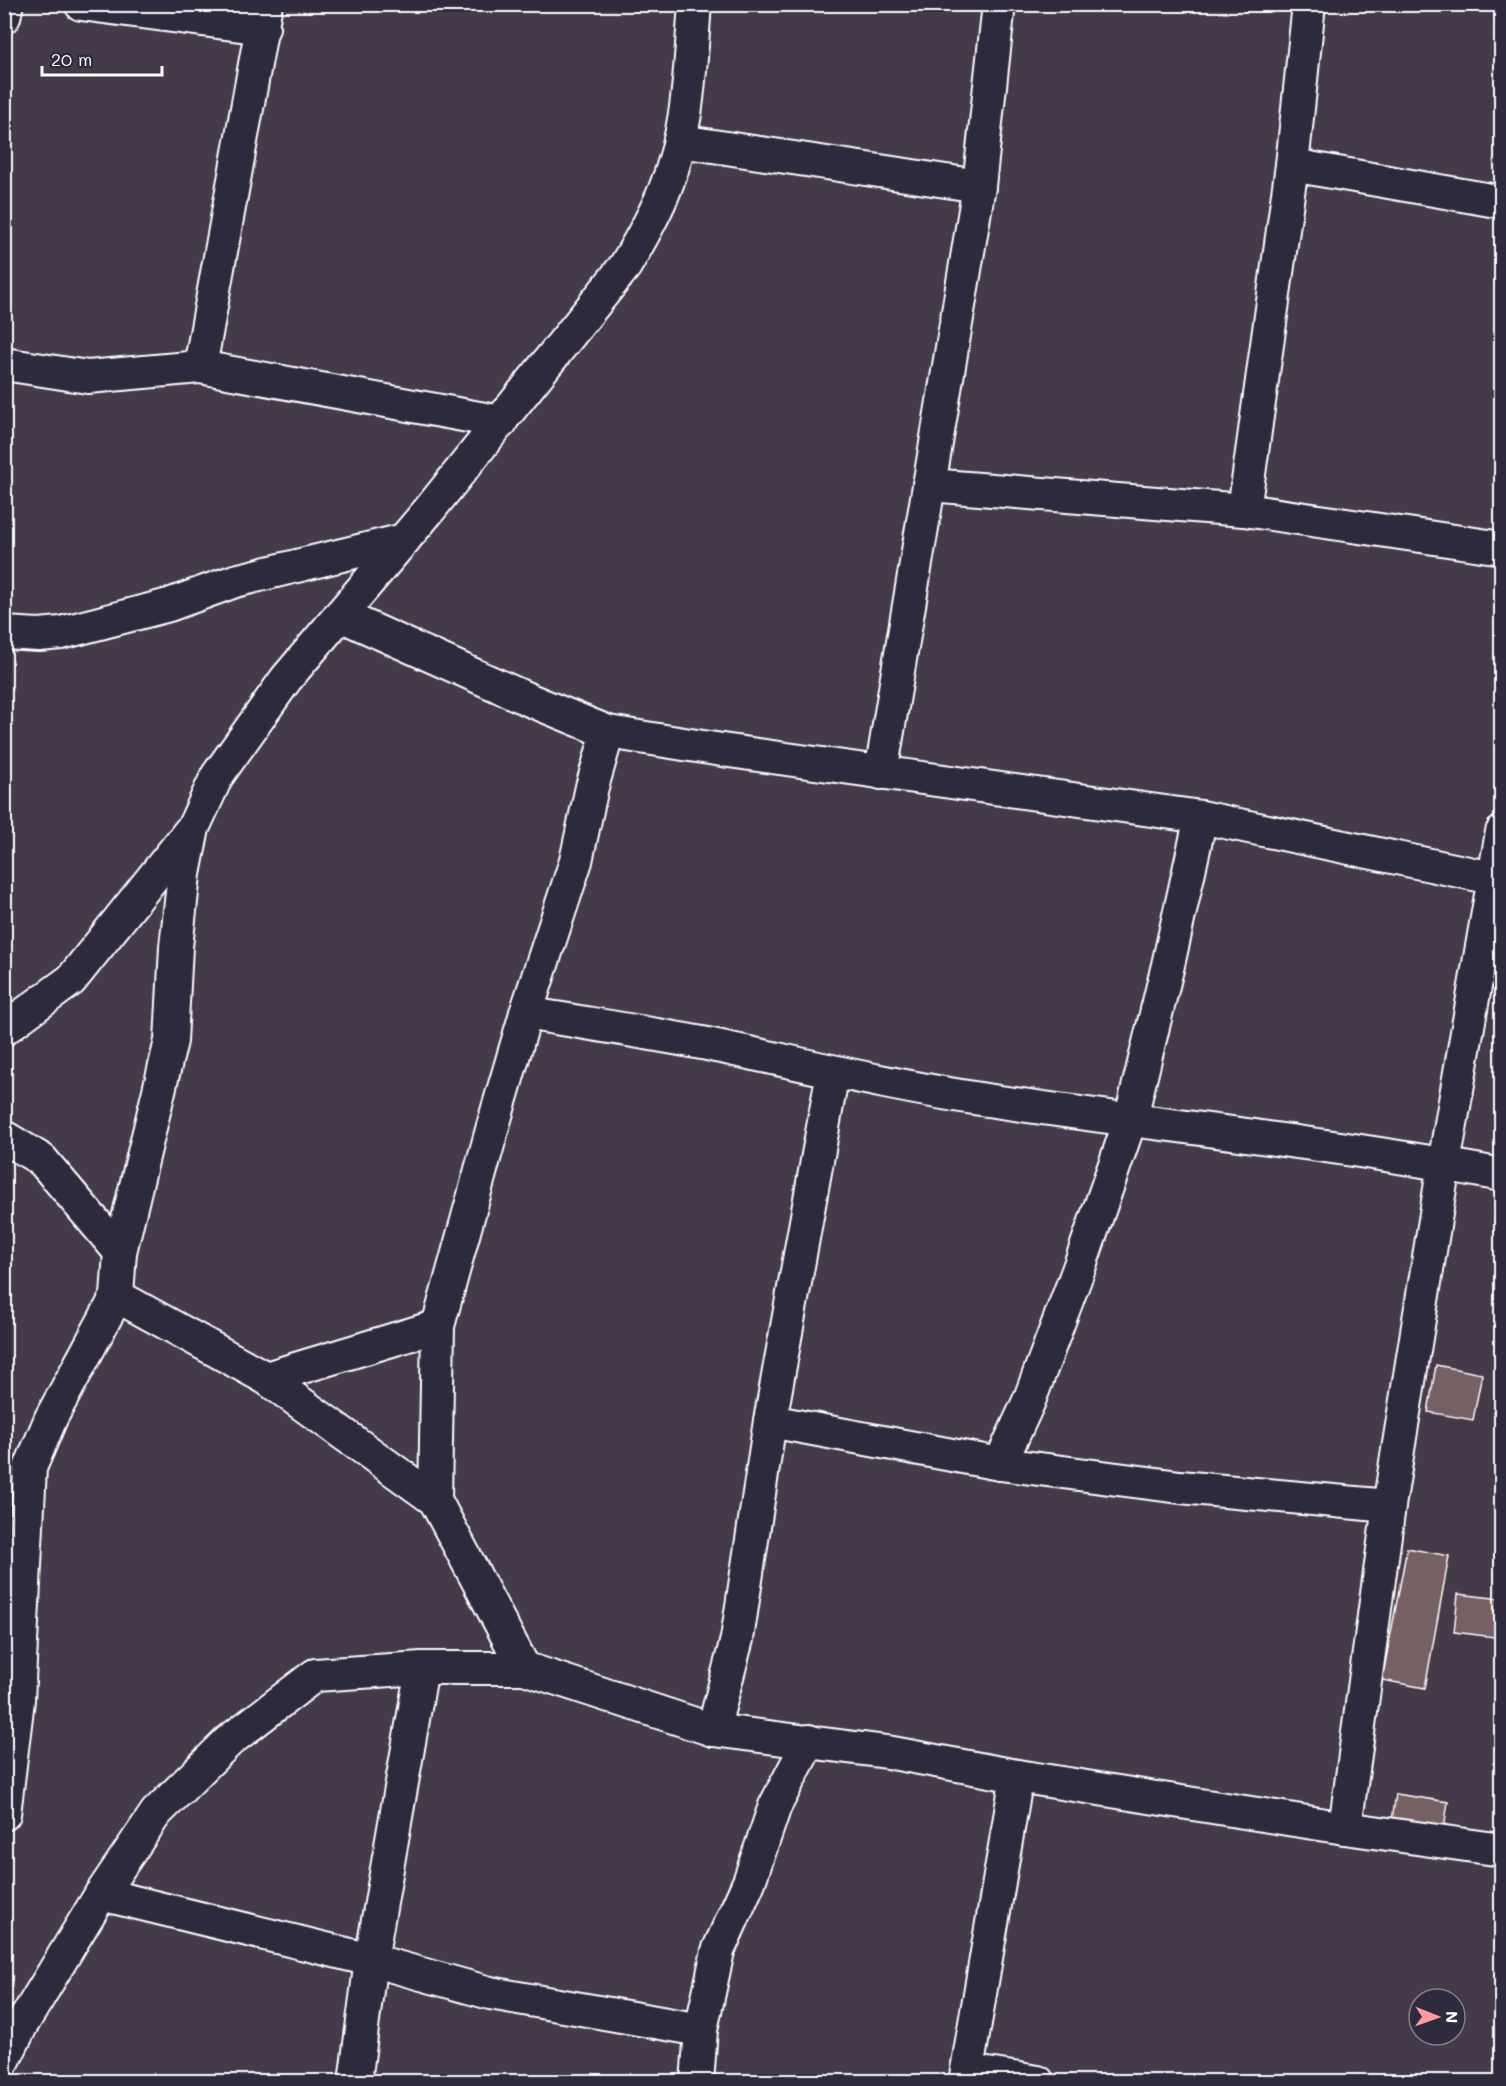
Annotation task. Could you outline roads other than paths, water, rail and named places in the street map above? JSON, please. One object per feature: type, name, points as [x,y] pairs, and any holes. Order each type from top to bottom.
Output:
[{"type":"street","points":[[4,17],[7,4]]},
{"type":"street","points":[[81,4],[265,16],[200,367]]},
{"type":"street","points":[[4,1814],[18,1700],[17,1467],[51,1418],[117,1296],[120,1252],[171,1041],[176,947],[184,874],[193,828],[217,776],[286,679],[501,422],[625,266],[649,227],[666,188],[680,141],[688,91],[695,4]]},
{"type":"street","points":[[881,772],[979,186],[999,4]]},
{"type":"street","points":[[1244,510],[1292,165],[1309,4]]},
{"type":"street","points":[[680,141],[979,186]]},
{"type":"street","points":[[1292,165],[1502,202]]},
{"type":"street","points":[[4,364],[88,377],[200,367],[501,422]]},
{"type":"street","points":[[930,485],[1244,510],[1502,548]]},
{"type":"street","points":[[4,633],[60,633],[170,605],[235,581],[404,540]]},
{"type":"street","points":[[340,615],[532,701],[608,732],[1200,818],[1498,880]]},
{"type":"street","points":[[435,1500],[438,1326],[526,1013],[576,861],[592,787],[608,732]]},
{"type":"street","points":[[1000,1464],[1034,1390],[1130,1121],[1200,818]]},
{"type":"street","points":[[4,1029],[71,980],[193,828]]},
{"type":"street","points":[[1345,1828],[1389,1506],[1444,1164],[1498,880],[1502,832]]},
{"type":"street","points":[[526,1013],[702,1043],[833,1072],[977,1099],[1130,1121],[1236,1133],[1444,1164],[1502,1175]]},
{"type":"street","points":[[713,1730],[737,1639],[770,1421],[833,1072]]},
{"type":"street","points":[[4,1137],[42,1160],[120,1252]]},
{"type":"street","points":[[117,1296],[266,1378],[435,1500],[524,1668]]},
{"type":"street","points":[[266,1378],[438,1326]]},
{"type":"street","points":[[770,1421],[1000,1464],[1180,1487],[1389,1506]]},
{"type":"street","points":[[355,2082],[371,1960],[422,1668]]},
{"type":"street","points":[[4,2060],[21,2026],[101,1894],[156,1813],[229,1741],[315,1675],[422,1668],[524,1668],[713,1730],[887,1752],[1017,1776],[1345,1828],[1502,1850]]},
{"type":"street","points":[[697,2082],[701,2030],[718,1951],[749,1882],[775,1806],[809,1741]]},
{"type":"street","points":[[1017,1776],[967,2076],[1038,2082]]},
{"type":"street","points":[[101,1894],[371,1960],[490,1994],[701,2030]]}]
